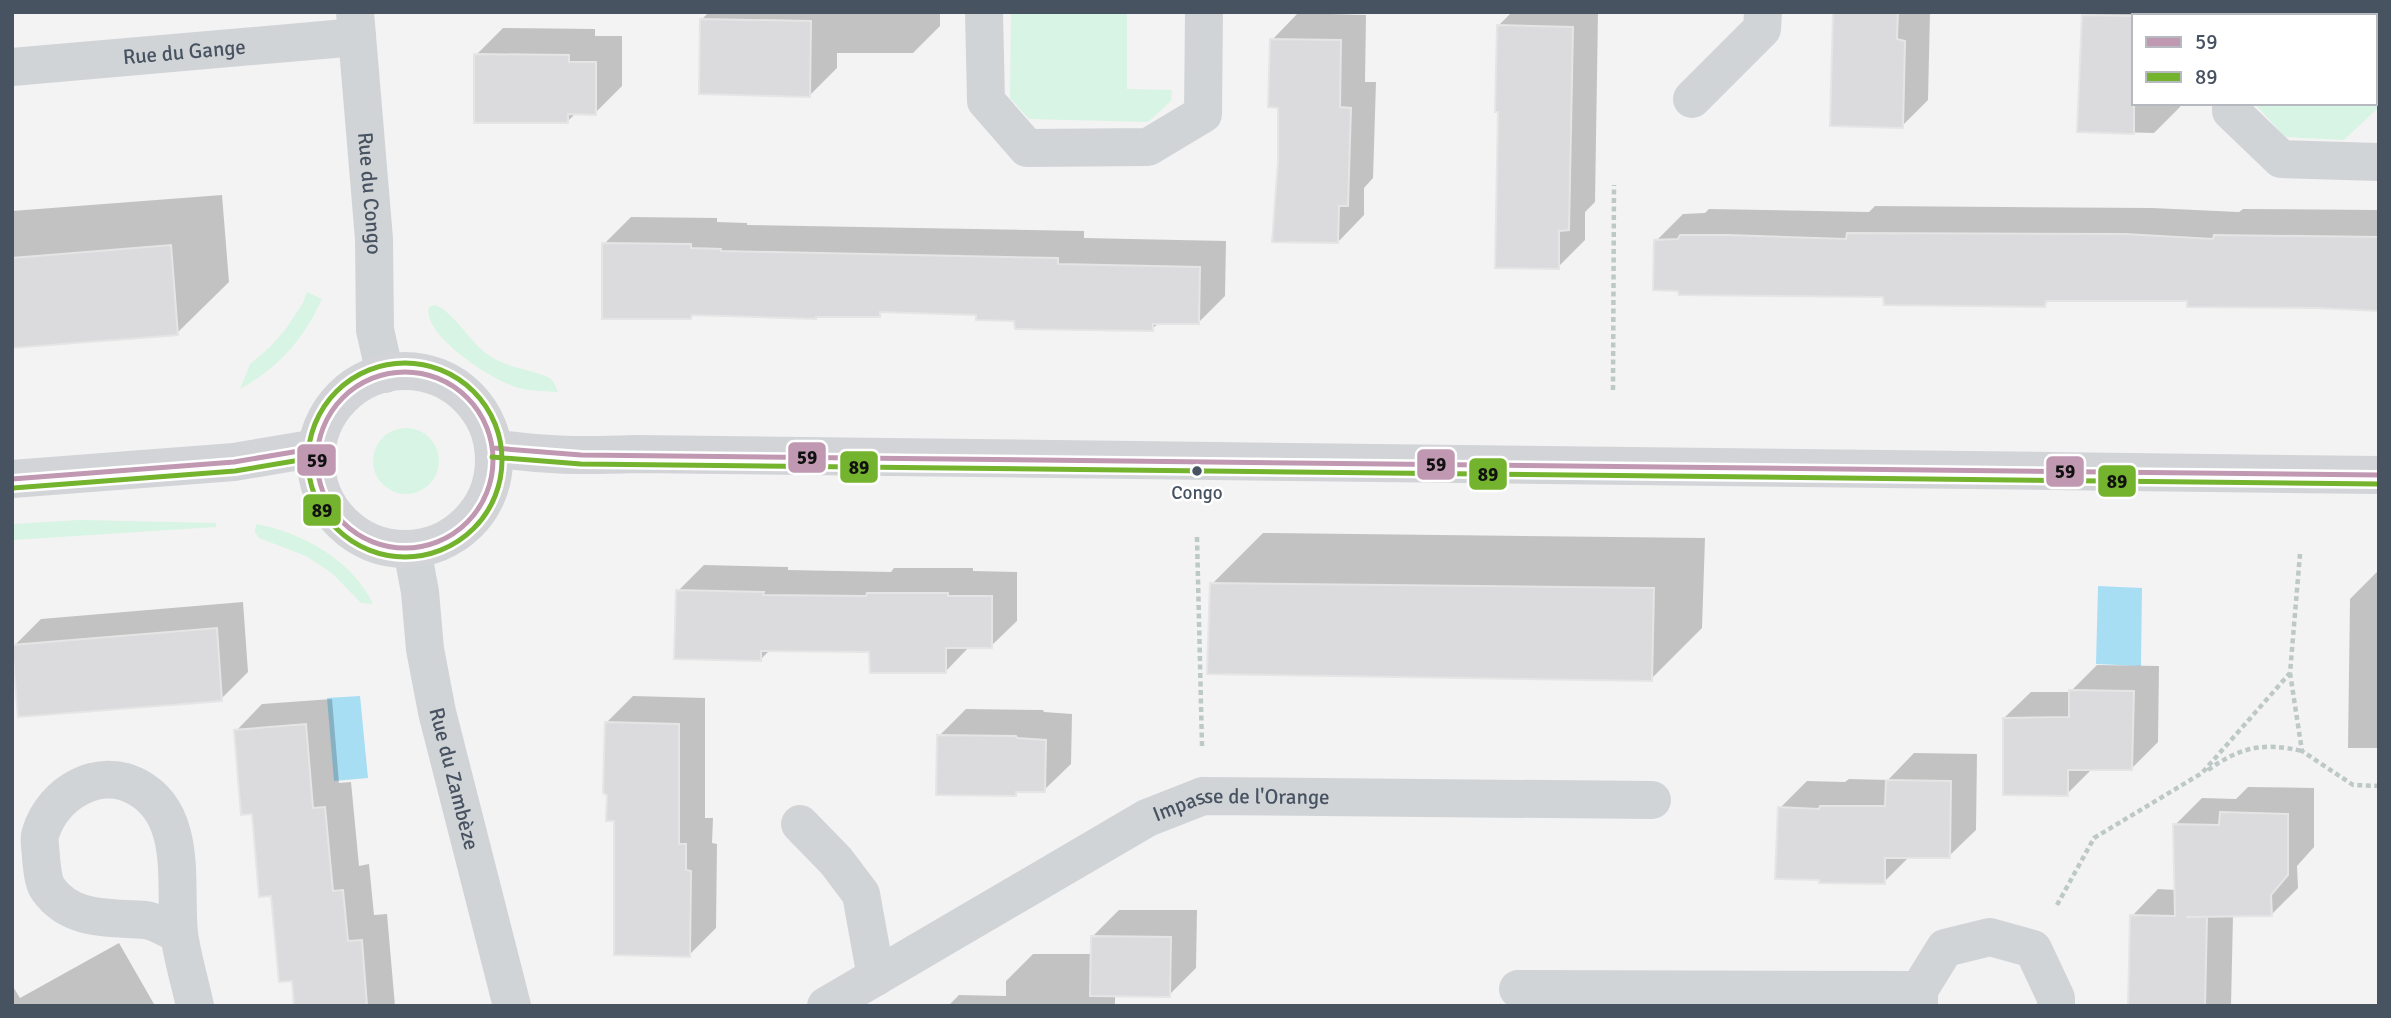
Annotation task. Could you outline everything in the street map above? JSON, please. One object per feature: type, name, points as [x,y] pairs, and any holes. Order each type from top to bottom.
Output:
[{"type":"street","points":[[984,12],[986,101],[1027,148],[1147,147],[1203,114],[1204,12]]},
{"type":"street","points":[[1692,99],[1762,29],[1763,12]]},
{"type":"street","name":"Rue du Gange","points":[[12,67],[356,25]]},
{"type":"street","name":"Rue du Congo","points":[[356,25],[374,239],[375,330],[385,374]]},
{"type":"street","points":[[2231,105],[2231,111],[2281,159],[2379,162]]},
{"type":"street","points":[[385,374],[427,374],[464,393],[483,418],[493,448],[494,469],[489,489],[475,516],[460,531],[442,541],[412,549],[390,548],[368,541],[341,521],[323,493],[318,470],[317,448],[323,428],[340,401],[356,387],[385,374]]},
{"type":"street","points":[[12,479],[234,462],[317,448]]},
{"type":"street","points":[[493,448],[541,455],[581,456],[635,454],[2379,475]]},
{"type":"street","name":"Rue du Zambèze","points":[[412,549],[421,592],[425,649],[437,712],[512,1006]]},
{"type":"street","points":[[179,934],[148,920],[114,920],[85,915],[64,905],[47,888],[42,867],[40,834],[55,805],[80,784],[106,779],[137,787],[157,803],[172,832],[177,862],[179,934],[195,1006]]},
{"type":"street","name":"Impasse de l'Orange","points":[[826,1006],[1147,818],[1202,796],[1652,800]]},
{"type":"street","points":[[800,824],[836,861],[861,894],[876,977]]},
{"type":"street","points":[[1518,989],[1919,998],[1945,948],[1990,937],[2033,949],[2056,998],[2056,1006]]},
{"type":"path","points":[[1614,185],[1614,390]]},
{"type":"path","points":[[1197,537],[1202,796]]},
{"type":"path","points":[[2300,554],[2290,673],[2302,751]]},
{"type":"path","points":[[2203,774],[2290,673]]},
{"type":"path","points":[[2033,949],[2094,838],[2224,759],[2252,748],[2278,745],[2302,751],[2353,785],[2379,786]]},
{"type":"green space","points":[[1011,12],[1127,12],[1127,89],[1172,90],[1171,101],[1148,122],[1029,119],[1010,98]]},
{"type":"green space","points":[[2377,39],[2379,107],[2344,140],[2285,137],[2256,105],[2377,105]]},
{"type":"green space","points":[[307,292],[322,299],[307,327],[278,362],[240,389],[250,364],[285,330]]},
{"type":"green space","points":[[435,305],[448,314],[494,359],[550,378],[558,392],[519,388],[508,384],[462,356],[436,331],[430,318],[429,307]]},
{"type":"green space","points":[[412,428],[430,437],[437,448],[437,474],[430,485],[419,492],[400,494],[382,485],[375,474],[373,455],[382,437],[393,430]]},
{"type":"green space","points":[[80,520],[216,523],[216,527],[12,540],[12,524]]},
{"type":"green space","points":[[256,524],[291,534],[324,551],[353,574],[373,604],[361,603],[332,573],[306,556],[259,538],[255,532]]},
{"type":"water","points":[[2098,586],[2142,588],[2141,666],[2096,664]]},
{"type":"water","points":[[360,696],[368,778],[334,781],[327,698]]},
{"type":"building","points":[[1833,12],[1898,12],[1897,39],[1905,41],[1903,128],[1830,126]]},
{"type":"building","points":[[2082,15],[2132,16],[2134,134],[2077,132]]},
{"type":"building","points":[[700,19],[811,21],[810,97],[699,94]]},
{"type":"building","points":[[1497,25],[1573,27],[1569,230],[1559,231],[1559,269],[1495,268]]},
{"type":"building","points":[[1270,39],[1341,40],[1340,107],[1351,108],[1348,206],[1339,206],[1338,243],[1272,242],[1278,162],[1278,108],[1268,107]]},
{"type":"building","points":[[474,54],[569,55],[569,62],[596,62],[596,115],[568,114],[568,123],[474,123]]},
{"type":"building","points":[[1847,233],[2125,234],[2213,239],[2214,235],[2379,237],[2379,311],[2187,307],[2187,301],[2046,301],[2045,307],[1884,305],[1883,297],[1679,295],[1678,291],[1653,290],[1654,240],[1678,239],[1680,235],[1846,239]]},
{"type":"building","points":[[602,243],[691,244],[691,248],[721,251],[1058,258],[1058,264],[1200,267],[1199,324],[1153,324],[1153,331],[1015,329],[1014,321],[976,320],[976,315],[880,312],[880,317],[816,319],[692,315],[691,319],[602,319]]},
{"type":"building","points":[[171,245],[178,335],[12,348],[12,258]]},
{"type":"building","points":[[1210,583],[1654,588],[1652,681],[1207,674]]},
{"type":"building","points":[[676,590],[764,592],[763,595],[866,596],[867,593],[948,593],[948,596],[992,596],[992,648],[946,648],[946,673],[870,673],[869,652],[761,651],[761,661],[674,659]]},
{"type":"building","points":[[217,628],[222,701],[18,717],[12,645]]},
{"type":"building","points":[[2069,690],[2134,691],[2132,770],[2068,770],[2068,796],[2003,795],[2003,718],[2069,717]]},
{"type":"building","points":[[605,722],[679,724],[679,844],[686,844],[686,870],[691,871],[690,957],[614,955],[614,821],[606,821],[607,795],[603,793]]},
{"type":"building","points":[[306,724],[313,808],[325,807],[333,891],[343,890],[348,941],[362,940],[367,1006],[294,1006],[292,981],[279,982],[271,896],[259,897],[252,814],[241,815],[234,730]]},
{"type":"building","points":[[937,735],[1016,736],[1046,740],[1045,792],[1016,792],[1016,796],[936,795]]},
{"type":"building","points":[[1886,780],[1951,781],[1950,858],[1885,858],[1885,884],[1775,879],[1778,807],[1819,809],[1820,806],[1885,806]]},
{"type":"building","points":[[2220,812],[2288,814],[2288,875],[2271,895],[2272,916],[2186,917],[2207,917],[2205,1006],[2128,1006],[2130,915],[2175,916],[2173,824],[2219,825]]},
{"type":"building","points":[[1091,936],[1171,937],[1170,997],[1090,996]]},
{"type":"transit line","name":"89","points":[[405,363],[442,370],[474,391],[495,423],[502,460],[495,497],[474,529],[442,550],[405,557],[368,550],[336,529],[315,497],[308,460],[315,423],[336,391],[368,370],[405,363]]},
{"type":"transit line","name":"59","points":[[405,372],[439,378],[468,397],[487,426],[493,460],[487,494],[468,523],[439,542],[405,548],[371,542],[342,523],[323,494],[317,460],[323,426],[342,397],[371,378],[405,372]]},
{"type":"transit line","name":"59","points":[[12,479],[234,462],[317,448]]},
{"type":"transit line","name":"59","points":[[493,448],[581,455],[2379,475]]},
{"type":"transit line","name":"89","points":[[13,488],[235,471],[318,457]]},
{"type":"transit line","name":"89","points":[[492,457],[581,464],[2379,484]]},
{"type":"place","name":"Congo","points":[[1197,471]]}]
